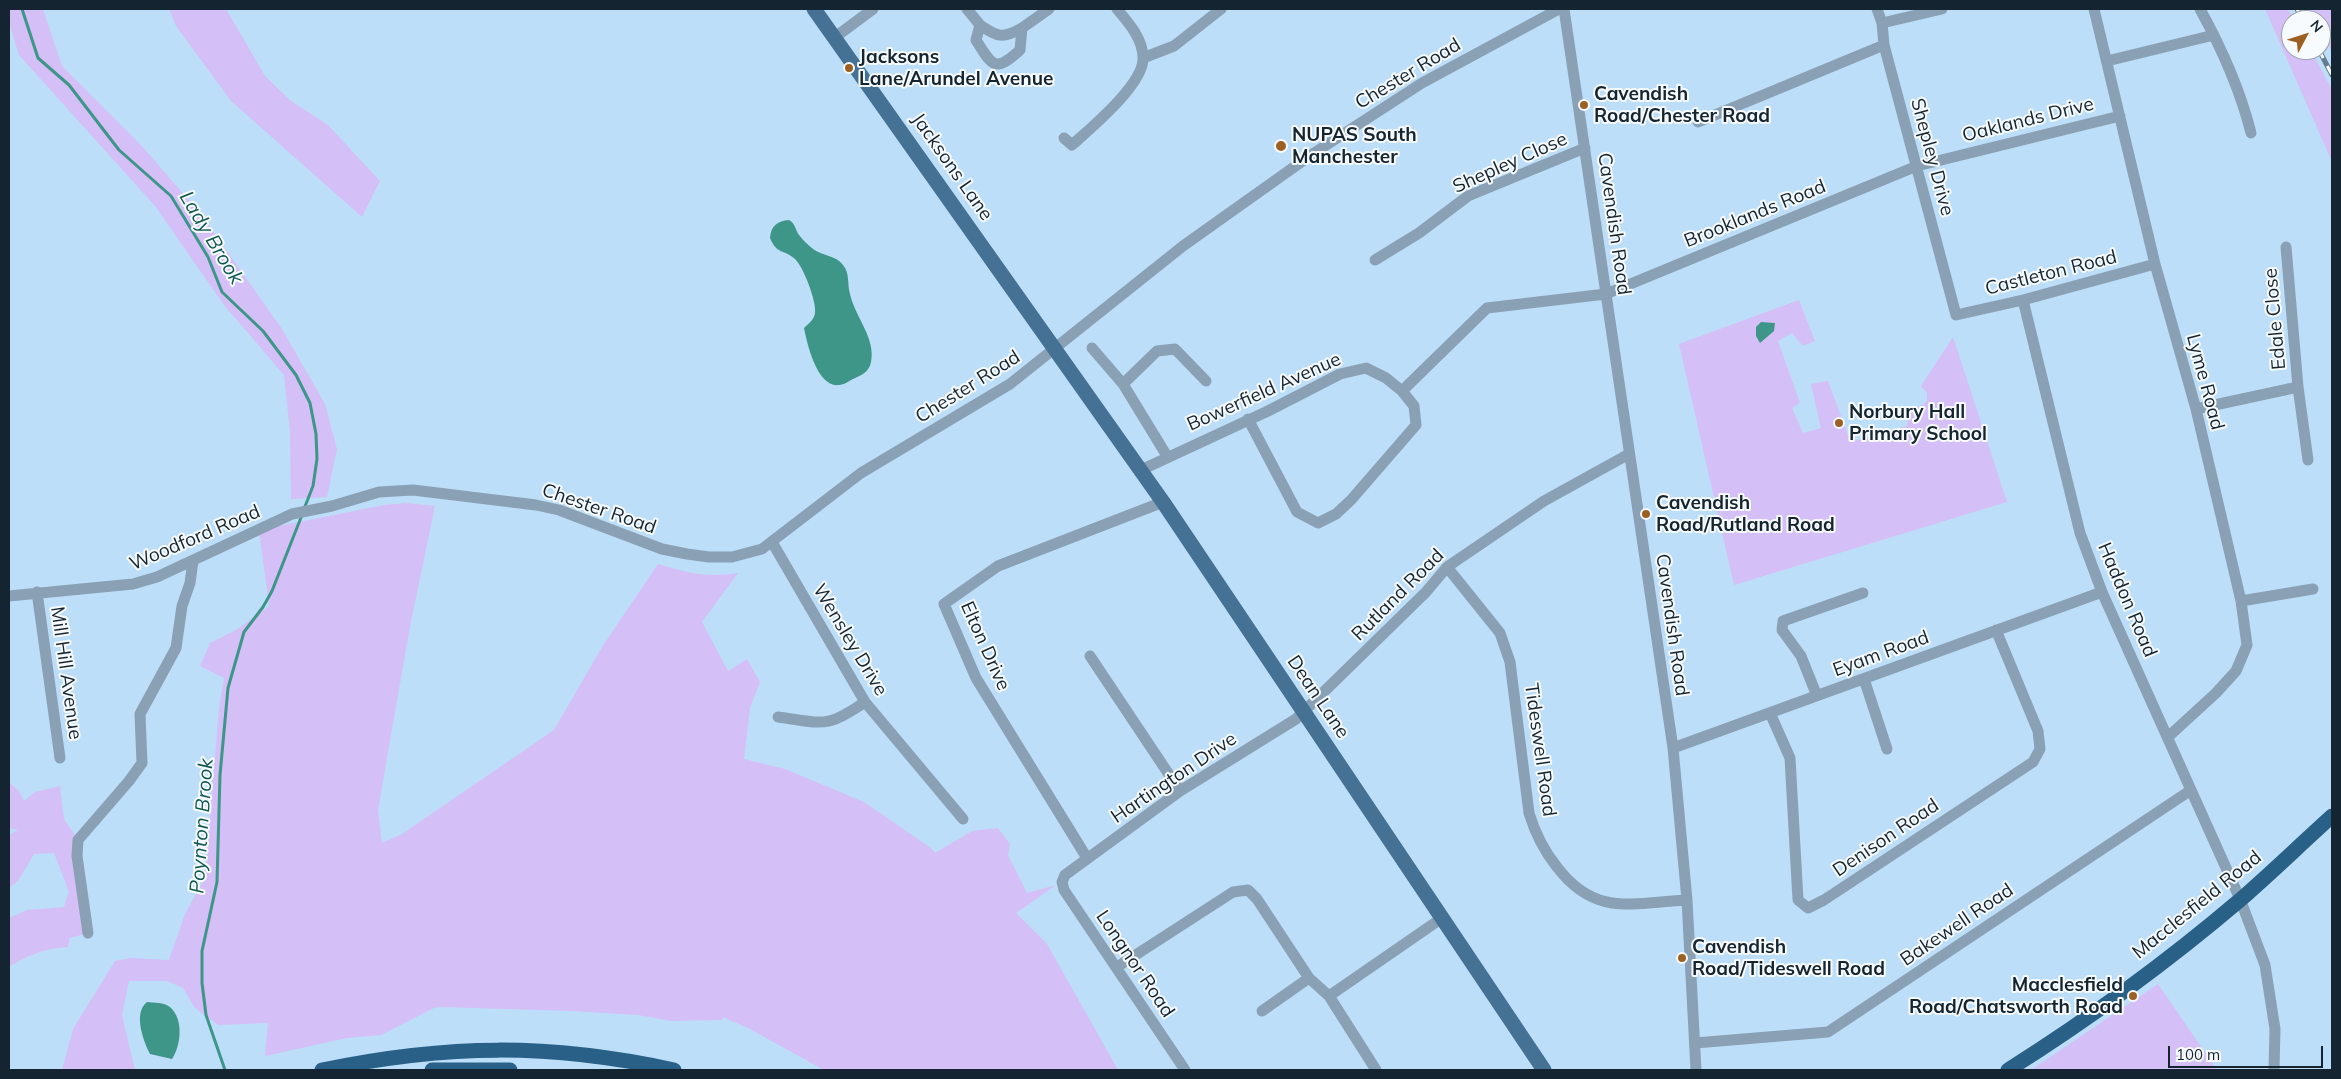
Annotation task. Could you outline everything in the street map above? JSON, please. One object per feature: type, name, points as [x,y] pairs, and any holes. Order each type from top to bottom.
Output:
[{"type":"highway","name":"Macclesfield Road","points":[[2008,1070],[2072,1029],[2186,943],[2240,899],[2332,816]]},
{"type":"highway","points":[[322,1070],[377,1059],[440,1051],[499,1049],[561,1052],[629,1060],[674,1070]]},
{"type":"highway","points":[[432,1070],[510,1070]]},
{"type":"main road","name":"Jacksons Lane","points":[[814,9],[1056,349]]},
{"type":"main road","name":"Dean Lane","points":[[1056,349],[1163,502],[1544,1070]]},
{"type":"street","points":[[834,38],[873,9]]},
{"type":"street","points":[[967,9],[980,25],[994,34],[1009,36],[1049,9]]},
{"type":"street","points":[[1071,146],[1133,85],[1142,69],[1143,58],[1140,41],[1117,9]]},
{"type":"street","points":[[1143,58],[1174,46],[1221,9]]},
{"type":"street","name":"Chester Road","points":[[332,506],[379,492],[413,490],[536,505],[559,510],[662,549],[687,554],[709,557],[732,557],[757,550],[772,542],[861,473],[1010,384],[1183,246],[1312,156],[1422,83],[1559,9]]},
{"type":"street","name":"Cavendish Road","points":[[1564,9],[1673,748],[1687,900],[1696,1070]]},
{"type":"street","name":"Shepley Drive","points":[[1877,9],[1882,23],[1884,45],[1956,315]]},
{"type":"street","points":[[1882,23],[1942,9]]},
{"type":"street","name":"Lyme Road","points":[[2094,9],[2155,264],[2196,409],[2241,601],[2247,646],[2236,671],[2216,693],[2168,737]]},
{"type":"street","points":[[2200,9],[2214,35],[2244,105],[2251,133]]},
{"type":"street","points":[[980,25],[976,40],[990,62],[995,65],[1002,65],[1020,50],[1022,28]]},
{"type":"street","points":[[2107,60],[2214,35]]},
{"type":"street","points":[[1698,122],[1884,45]]},
{"type":"street","name":"Oaklands Drive","points":[[1917,166],[2120,116]]},
{"type":"street","name":"Shepley Close","points":[[1375,260],[1419,233],[1468,196],[1585,148]]},
{"type":"street","name":"Brooklands Road","points":[[1606,294],[1917,166]]},
{"type":"street","name":"Edale Close","points":[[2286,247],[2298,387],[2308,460]]},
{"type":"street","name":"Castleton Road","points":[[1956,315],[2023,300],[2155,264]]},
{"type":"street","points":[[1248,419],[1297,512],[1318,523],[1336,514],[1351,500],[1416,425],[1414,406],[1402,391],[1487,308],[1606,294]]},
{"type":"street","name":"Haddon Road","points":[[2023,300],[2080,533],[2102,592],[2240,899],[2266,965],[2275,1029],[2274,1070]]},
{"type":"street","points":[[1092,348],[1123,384],[1167,456]]},
{"type":"street","points":[[1123,384],[1157,351],[1175,348],[1206,382]]},
{"type":"street","name":"Bowerfield Avenue","points":[[1140,470],[1340,374],[1366,368],[1386,378],[1402,391]]},
{"type":"street","name":"Edale Close","points":[[2196,409],[2298,387]]},
{"type":"street","name":"Rutland Road","points":[[1304,712],[1426,592],[1447,567],[1544,502],[1629,454]]},
{"type":"street","name":"Elton Drive","points":[[1087,858],[976,678],[944,604],[998,566],[1163,502]]},
{"type":"street","name":"Woodford Road","points":[[9,596],[38,592],[102,589],[133,584],[157,577],[292,514],[332,506]]},
{"type":"street","name":"Wensley Drive","points":[[772,542],[865,702],[963,819]]},
{"type":"street","points":[[88,933],[77,856],[78,840],[129,781],[142,763],[140,714],[176,648],[182,606],[190,583],[193,561]]},
{"type":"street","name":"Tideswell Road","points":[[1447,567],[1500,633],[1510,662],[1529,813],[1534,830],[1553,862],[1575,888],[1586,896],[1604,902],[1624,904],[1687,900]]},
{"type":"street","points":[[2241,601],[2313,589]]},
{"type":"street","name":"Mill Hill Avenue","points":[[38,592],[60,758]]},
{"type":"street","name":"Eyam Road","points":[[1673,748],[2102,592]]},
{"type":"street","points":[[1817,696],[1802,656],[1782,630],[1783,621],[1864,593]]},
{"type":"street","name":"Denison Road","points":[[1770,713],[1790,758],[1798,900],[1808,908],[1824,900],[2033,762],[2040,749],[2038,732],[1996,630]]},
{"type":"street","points":[[1090,656],[1180,791]]},
{"type":"street","points":[[1864,679],[1887,749]]},
{"type":"street","points":[[778,717],[823,723],[833,722],[865,702]]},
{"type":"street","name":"Hartington Drive","points":[[1065,875],[1180,791],[1304,712]]},
{"type":"street","name":"Bakewell Road","points":[[1695,1043],[1828,1032],[2191,790]]},
{"type":"street","name":"Longnor Road","points":[[1065,875],[1062,882],[1064,890],[1185,1070]]},
{"type":"street","points":[[1117,967],[1233,892],[1248,890],[1257,899],[1309,978],[1330,996],[1376,1070]]},
{"type":"street","points":[[1330,996],[1442,918]]},
{"type":"street","points":[[1262,1010],[1309,978]]},
{"type":"shaded area","points":[[9,9],[43,9],[62,66],[140,144],[200,213],[282,329],[325,404],[337,449],[327,497],[291,499],[290,432],[284,375],[224,305],[155,206],[19,55],[9,23]]},
{"type":"shaded area","points":[[169,9],[226,9],[265,76],[291,101],[328,125],[380,181],[362,217],[231,101],[176,26]]},
{"type":"shaded area","points":[[2265,9],[2289,10],[2281,10],[2281,46]]},
{"type":"shaded area","points":[[2332,9],[2332,52],[2331,10],[2310,10]]},
{"type":"shaded area","points":[[2287,60],[2316,60],[2332,90],[2332,162]]},
{"type":"shaded area","points":[[789,220],[793,223],[799,235],[811,247],[837,259],[845,268],[853,303],[871,344],[871,362],[867,371],[843,384],[831,384],[819,372],[814,363],[804,328],[812,320],[815,313],[809,284],[795,259],[775,247],[770,238],[775,225]]},
{"type":"shaded area","name":"Norbury Hall Primary School","points":[[1799,300],[1815,341],[1803,346],[1792,333],[1778,341],[1800,403],[1792,408],[1803,433],[1821,428],[1811,384],[1828,381],[1848,435],[1852,433],[1853,441],[1907,426],[1909,406],[1920,407],[1927,401],[1927,393],[1921,386],[1953,337],[2007,502],[1734,585],[1679,344]]},
{"type":"shaded area","points":[[1761,322],[1775,323],[1774,331],[1760,343],[1756,336],[1756,327]]},
{"type":"shaded area","points":[[406,503],[435,506],[410,626],[378,810],[382,843],[402,834],[554,730],[602,647],[658,564],[698,574],[738,573],[702,622],[728,671],[747,659],[760,682],[750,708],[744,759],[785,769],[864,802],[931,848],[935,853],[972,831],[998,828],[1010,844],[1008,855],[1027,893],[1056,885],[1016,913],[1047,944],[1118,1070],[824,1070],[748,1028],[723,1017],[722,1020],[672,1021],[638,1015],[572,1011],[441,1007],[434,1008],[381,1035],[347,1038],[265,1056],[268,1023],[218,1025],[195,1008],[183,988],[167,981],[129,981],[122,1015],[135,1070],[62,1070],[73,1029],[115,961],[130,958],[169,960],[185,914],[205,878],[219,708],[224,678],[200,666],[210,643],[236,630],[269,606],[259,530],[384,505]]},
{"type":"shaded area","points":[[9,782],[19,791],[24,801],[35,792],[60,786],[64,819],[78,840],[88,933],[70,938],[68,947],[37,953],[9,967],[9,918],[27,910],[64,907],[69,892],[54,853],[34,854],[18,881],[9,888],[9,835],[18,830],[9,828]]},
{"type":"shaded area","points":[[2158,984],[2217,1070],[2031,1070]]},
{"type":"shaded area","points":[[147,1002],[168,1005],[177,1018],[180,1033],[172,1059],[150,1054],[147,1048],[140,1020],[143,1007]]},
{"type":"waterway","name":"Lady Brook","points":[[22,9],[38,58],[69,85],[119,150],[171,196],[208,257],[222,292],[263,331],[296,375],[310,403],[316,434],[317,459],[313,486],[304,509]]},
{"type":"waterway","name":"Poynton Brook","points":[[225,1070],[206,1015],[202,983],[202,951],[217,882],[220,775],[228,688],[244,632],[263,607],[272,591],[302,515]]},
{"type":"railway","points":[[2324,60],[2332,75]]},
{"type":"place","name":"Jacksons Lane/Arundel Avenue","points":[[849,68]]},
{"type":"place","name":"Cavendish Road/Chester Road","points":[[1584,105]]},
{"type":"place","name":"NUPAS South Manchester","points":[[1281,146]]},
{"type":"place","name":"Norbury Hall Primary School","points":[[1839,423]]},
{"type":"place","name":"Cavendish Road/Rutland Road","points":[[1646,514]]},
{"type":"place","name":"Cavendish Road/Tideswell Road","points":[[1682,958]]},
{"type":"place","name":"Macclesfield Road/Chatsworth Road","points":[[2133,996]]}]
